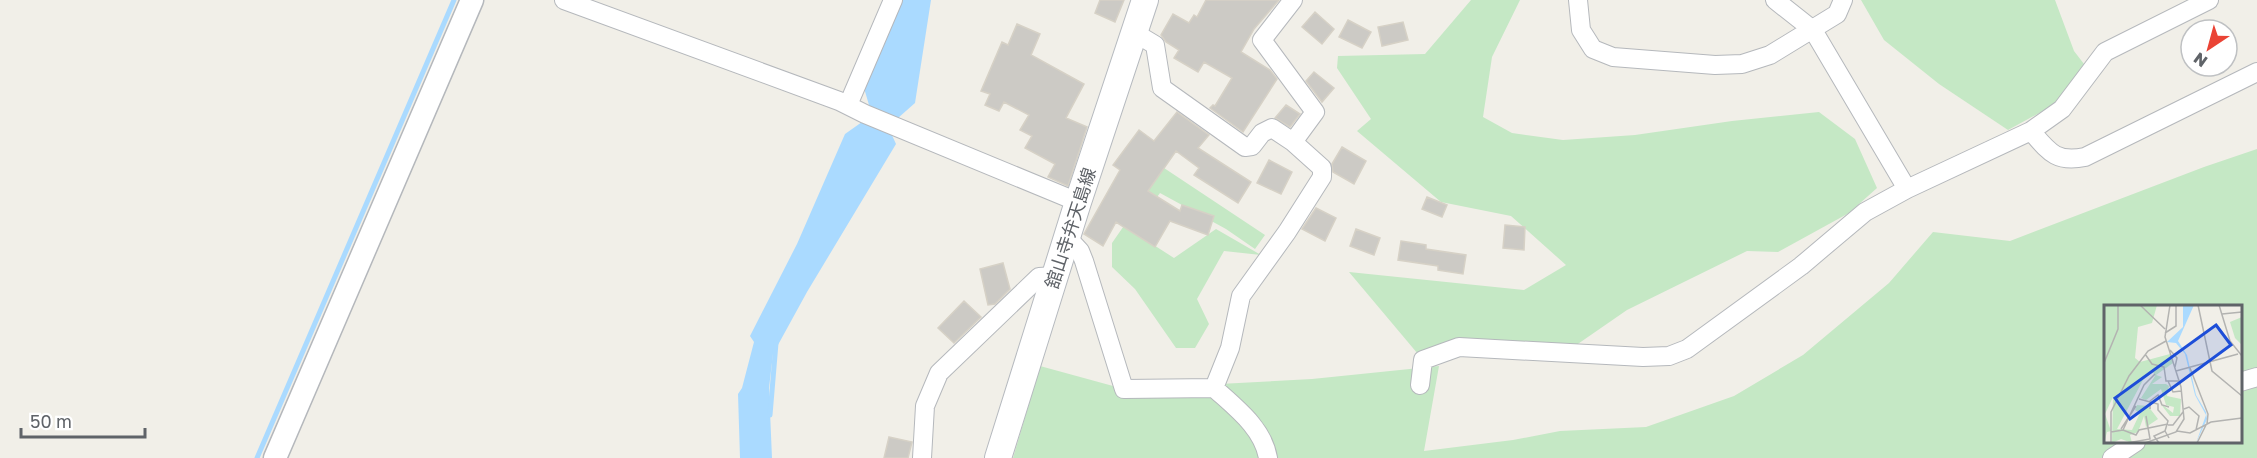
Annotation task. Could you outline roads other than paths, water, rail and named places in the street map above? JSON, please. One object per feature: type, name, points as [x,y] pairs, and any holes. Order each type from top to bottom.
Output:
[{"type":"main road","name":"舘山寺弁天島線","points":[[998,458],[1078,201],[1145,0]]},
{"type":"street","points":[[275,458],[471,0]]},
{"type":"street","points":[[564,0],[848,105],[895,127],[1078,201]]},
{"type":"street","points":[[848,105],[893,0]]},
{"type":"street","points":[[1293,0],[1262,40],[1315,112],[1293,142]]},
{"type":"street","points":[[1578,0],[1581,30],[1593,49],[1613,57],[1742,64],[1770,55],[1813,30],[1837,14],[1843,0]]},
{"type":"street","points":[[1774,0],[1813,30],[1907,189]]},
{"type":"street","points":[[1420,385],[1423,360],[1459,347],[1643,357],[1669,356],[1687,349],[1801,266],[1865,212],[1907,189],[2031,131],[2062,109],[2105,52],[2209,0]]},
{"type":"street","points":[[1134,33],[1155,45],[1162,88],[1245,147],[1252,146],[1262,133],[1272,128],[1293,142],[1322,168],[1322,177],[1287,232],[1241,296],[1230,348],[1214,388]]},
{"type":"street","points":[[2031,131],[2048,152],[2067,160],[2085,157],[2257,72]]},
{"type":"street","points":[[1067,237],[1080,251],[1084,261],[1124,389],[1214,388],[1244,415],[1266,442],[1268,458]]},
{"type":"street","points":[[922,458],[925,406],[939,373],[1039,277],[1055,276]]},
{"type":"street","points":[[2242,382],[2257,377]]},
{"type":"street","points":[[2112,458],[2133,443]]},
{"type":"water","points":[[903,0],[931,0],[915,103],[898,118],[891,133],[896,144],[807,292],[773,354],[769,388],[772,458],[740,458],[738,394],[742,388],[754,342],[750,336],[797,244],[845,134],[862,122],[869,105],[864,88]]},
{"type":"waterway","points":[[257,458],[454,0]]},
{"type":"waterway","points":[[770,415],[776,343]]}]
